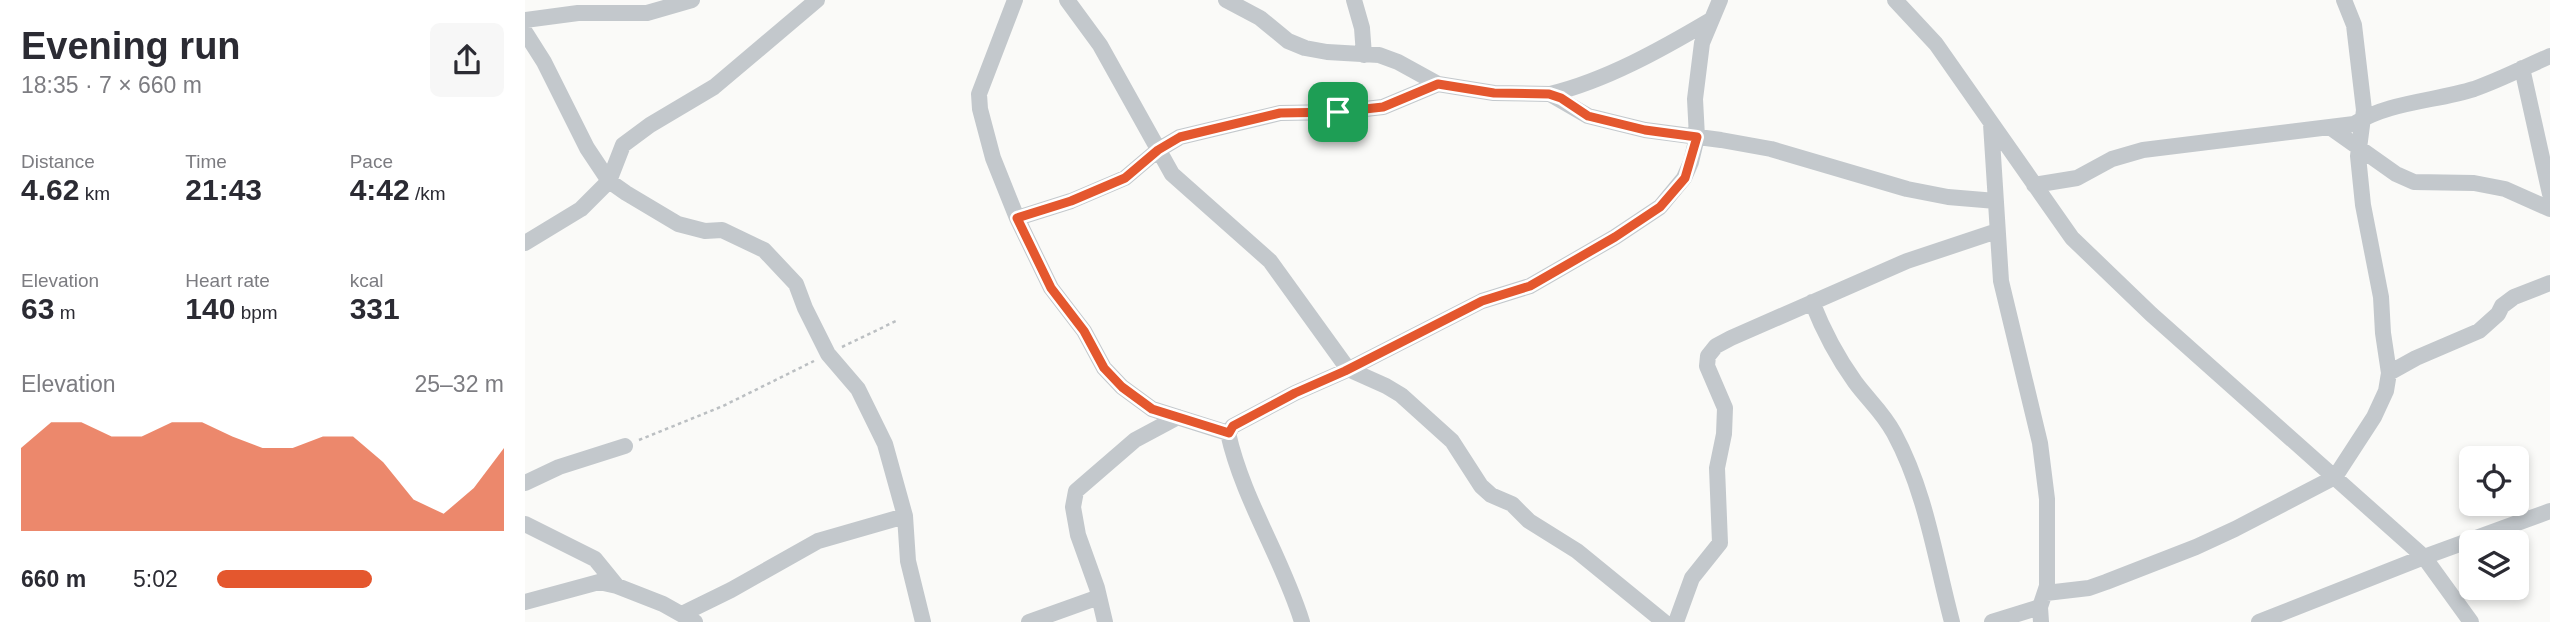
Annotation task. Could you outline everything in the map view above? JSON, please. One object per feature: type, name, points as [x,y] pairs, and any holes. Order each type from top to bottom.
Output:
[{"type":"street","points":[[525,20],[578,13],[647,12],[692,0]]},
{"type":"street","points":[[525,243],[581,209],[609,181],[622,145],[714,87],[817,0]]},
{"type":"street","points":[[1015,0],[979,93],[980,110],[993,158],[1017,218],[1051,288],[1084,331],[1104,368],[1122,387],[1152,409],[1229,433]]},
{"type":"street","points":[[1067,0],[1100,45],[1158,150],[1181,183],[1270,261],[1348,369],[1386,386],[1401,396],[1453,441],[1481,486],[1491,495],[1513,504],[1528,522],[1577,551],[1664,622]]},
{"type":"street","points":[[1226,0],[1260,18],[1288,41],[1305,48],[1379,55],[1438,84],[1494,93],[1549,94],[1585,84],[1711,20]]},
{"type":"street","points":[[1354,0],[1364,55]]},
{"type":"street","points":[[1302,622],[1292,590],[1251,501],[1233,453],[1229,433],[1233,426],[1482,301],[1530,286],[1660,207],[1685,178],[1697,137],[1696,79],[1702,43],[1720,0]]},
{"type":"street","points":[[1895,0],[1936,44],[2071,238],[2151,314],[2424,557],[2471,622]]},
{"type":"street","points":[[1992,622],[2042,608],[2196,547],[2235,530],[2336,477],[2374,417],[2386,391],[2389,373],[2381,297],[2363,205],[2359,146],[2364,110],[2354,25],[2344,0]]},
{"type":"street","points":[[525,32],[544,62],[598,167],[609,181],[678,224],[705,231],[722,230],[764,250],[796,284],[828,354],[858,389],[885,444],[905,516],[908,561],[923,622]]},
{"type":"street","points":[[2034,185],[2077,178],[2112,159],[2143,150],[2354,124],[2363,118],[2476,88],[2550,56]]},
{"type":"street","points":[[2522,68],[2550,194]]},
{"type":"street","points":[[1017,218],[1071,201],[1125,178],[1158,150],[1180,137],[1280,113],[1338,112],[1383,107],[1438,84]]},
{"type":"street","points":[[1549,94],[1561,98],[1588,116],[1645,130],[1770,149],[1907,190],[1996,201]]},
{"type":"street","points":[[1991,124],[2001,281],[2043,464],[2047,499],[2042,608]]},
{"type":"street","points":[[2331,128],[2396,174],[2414,182],[2474,183],[2495,187],[2550,209]]},
{"type":"street","points":[[1676,622],[1692,578],[1720,543],[1717,468],[1724,434],[1725,408],[1707,366],[1708,355],[1716,346],[1918,256],[1997,231]]},
{"type":"street","points":[[2389,373],[2416,358],[2479,331],[2514,297],[2550,283]]},
{"type":"street","points":[[1812,302],[1837,356],[1856,384],[1880,410],[1918,484],[1952,622]]},
{"type":"street","points":[[1105,622],[1078,535],[1073,507],[1076,491],[1135,440],[1178,417]]},
{"type":"street","points":[[525,483],[559,467],[625,446]]},
{"type":"street","points":[[2259,622],[2550,510]]},
{"type":"street","points":[[525,602],[599,582],[617,586],[688,618],[731,590],[818,541],[905,516]]},
{"type":"street","points":[[525,524],[595,559],[617,586]]},
{"type":"street","points":[[1029,622],[1099,597]]},
{"type":"path","points":[[625,446],[723,406],[896,321]]},
{"type":"route","points":[[1438,84],[1494,93],[1549,94],[1561,98],[1588,116],[1645,130],[1697,137],[1685,178],[1660,207],[1615,237],[1530,286],[1482,301],[1345,371],[1295,393],[1233,426],[1229,433],[1152,409],[1122,387],[1104,368],[1084,331],[1051,288],[1017,218],[1071,201],[1125,178],[1158,150],[1180,137],[1280,113],[1338,112],[1383,107],[1438,84]]}]
